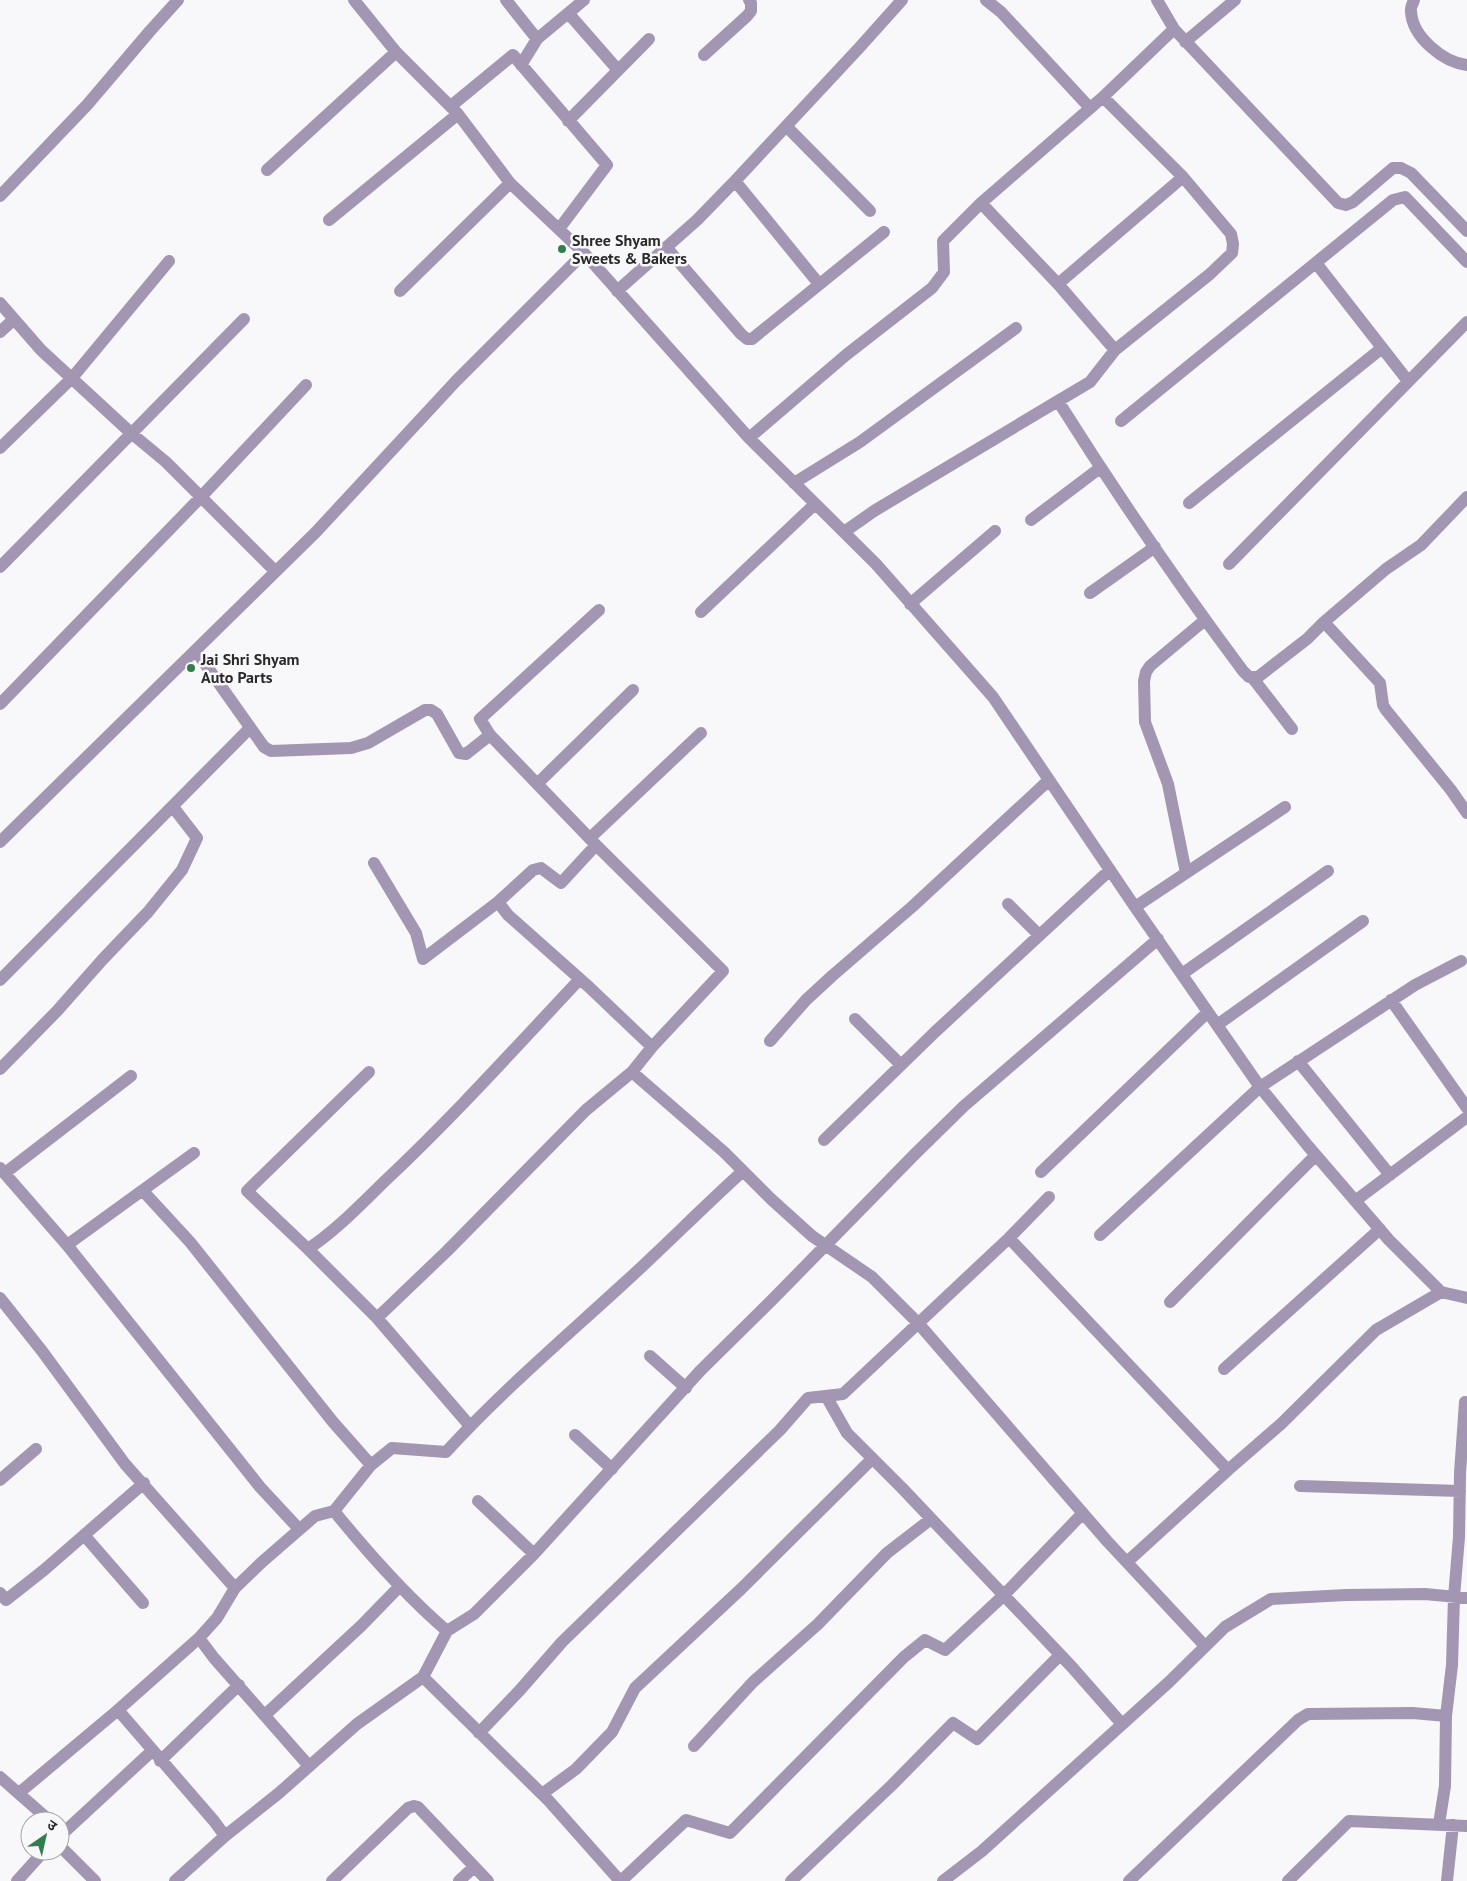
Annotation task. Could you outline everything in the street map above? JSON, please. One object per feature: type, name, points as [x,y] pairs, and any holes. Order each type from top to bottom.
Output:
[{"type":"street","points":[[0,196],[87,105],[178,0]]},
{"type":"street","points":[[354,0],[396,52],[454,110],[510,183],[584,253],[748,438],[876,564],[993,697],[1135,907],[1260,1086],[1355,1201],[1441,1292],[1467,1298]]},
{"type":"street","points":[[506,0],[537,39]]},
{"type":"street","points":[[521,65],[537,39],[584,0]]},
{"type":"street","points":[[704,55],[751,11],[751,3],[748,0]]},
{"type":"street","points":[[617,290],[697,220],[902,0]]},
{"type":"street","points":[[986,0],[1001,12],[1090,108]]},
{"type":"street","points":[[1157,0],[1174,29],[1185,42],[1338,203],[1346,205],[1353,202],[1393,168],[1401,168],[1411,173],[1467,231]]},
{"type":"street","points":[[1185,42],[1235,0]]},
{"type":"street","points":[[1414,0],[1410,10],[1416,29],[1426,42],[1448,59],[1467,65]]},
{"type":"street","points":[[569,14],[618,70]]},
{"type":"street","points":[[748,438],[846,355],[932,288],[944,272],[943,241],[981,203],[1103,97],[1174,29]]},
{"type":"street","points":[[568,121],[649,39]]},
{"type":"street","points":[[267,170],[396,52]]},
{"type":"street","points":[[329,220],[454,110],[513,55],[607,165],[560,229]]},
{"type":"street","points":[[844,532],[1090,382],[1115,350],[1210,274],[1232,253],[1234,244],[1231,234],[1183,178],[1103,97]]},
{"type":"street","points":[[786,126],[870,211]]},
{"type":"street","points":[[1058,284],[1183,178]]},
{"type":"street","points":[[735,181],[819,284]]},
{"type":"street","points":[[400,291],[510,183]]},
{"type":"street","points":[[1121,421],[1393,200],[1405,198],[1467,262]]},
{"type":"street","points":[[981,203],[1058,284],[1115,350]]},
{"type":"street","points":[[666,247],[747,339],[752,339],[884,232]]},
{"type":"street","points":[[0,842],[316,532],[456,381],[584,253]]},
{"type":"street","points":[[0,448],[72,378],[170,261]]},
{"type":"street","points":[[1316,263],[1408,382]]},
{"type":"street","points":[[0,303],[41,350],[131,433],[166,462],[275,571]]},
{"type":"street","points":[[0,566],[244,319]]},
{"type":"street","points":[[0,332],[13,320]]},
{"type":"street","points":[[1229,564],[1467,322]]},
{"type":"street","points":[[794,483],[860,442],[1016,328]]},
{"type":"street","points":[[1189,503],[1382,348]]},
{"type":"street","points":[[0,704],[200,498],[306,385]]},
{"type":"street","points":[[1058,401],[1100,468],[1205,620],[1243,672],[1249,677],[1258,676],[1265,671],[1307,638],[1386,569],[1420,545],[1467,496]]},
{"type":"street","points":[[1031,520],[1100,468]]},
{"type":"street","points":[[701,612],[815,504]]},
{"type":"street","points":[[910,604],[995,531]]},
{"type":"street","points":[[1090,592],[1155,547]]},
{"type":"street","points":[[377,1318],[447,1251],[586,1110],[632,1072],[652,1047],[723,971],[490,735],[480,719],[599,610]]},
{"type":"street","points":[[1186,873],[1168,784],[1145,722],[1144,681],[1150,666],[1205,620]]},
{"type":"street","points":[[1324,622],[1380,683],[1383,705],[1386,710],[1451,790],[1467,813]]},
{"type":"street","points":[[196,651],[264,747],[272,751],[351,748],[368,743],[425,710],[432,710],[437,714],[459,753],[466,754],[490,735]]},
{"type":"street","points":[[1252,677],[1292,729]]},
{"type":"street","points":[[538,783],[633,690]]},
{"type":"street","points":[[0,980],[250,728]]},
{"type":"street","points":[[374,863],[416,933],[423,959],[498,902],[537,868],[541,868],[561,883],[593,841],[701,733]]},
{"type":"street","points":[[770,1041],[806,1000],[913,906],[1049,780]]},
{"type":"street","points":[[0,1069],[57,1011],[148,912],[182,870],[197,838],[173,806]]},
{"type":"street","points":[[1135,907],[1285,807]]},
{"type":"street","points":[[824,1140],[901,1065],[1110,870]]},
{"type":"street","points":[[1182,974],[1328,872]]},
{"type":"street","points":[[498,902],[508,915],[652,1047]]},
{"type":"street","points":[[1008,904],[1039,935]]},
{"type":"street","points":[[1217,1025],[1363,921]]},
{"type":"street","points":[[175,1881],[357,1724],[423,1676],[448,1632],[474,1614],[534,1554],[700,1371],[907,1161],[964,1106],[1158,940]]},
{"type":"street","points":[[1100,1236],[1260,1086],[1415,985],[1461,961]]},
{"type":"street","points":[[308,1249],[327,1237],[408,1159],[463,1104],[579,980]]},
{"type":"street","points":[[1391,1000],[1467,1108]]},
{"type":"street","points":[[1041,1172],[1208,1012]]},
{"type":"street","points":[[855,1019],[901,1065]]},
{"type":"street","points":[[1298,1061],[1390,1175]]},
{"type":"street","points":[[369,1072],[247,1191],[377,1318],[470,1426]]},
{"type":"street","points":[[632,1072],[724,1152],[812,1236],[872,1277],[918,1323],[970,1381],[1013,1435],[1127,1562],[1206,1646]]},
{"type":"street","points":[[131,1076],[2,1171],[66,1245],[260,1487],[299,1529]]},
{"type":"street","points":[[1355,1201],[1467,1117]]},
{"type":"street","points":[[66,1245],[194,1153]]},
{"type":"street","points":[[1170,1302],[1316,1155]]},
{"type":"street","points":[[19,1793],[118,1710],[199,1638],[217,1618],[235,1588],[314,1516],[334,1511],[371,1465],[392,1448],[446,1452],[535,1362],[618,1289],[743,1171]]},
{"type":"street","points":[[143,1191],[190,1242],[333,1422],[371,1465]]},
{"type":"street","points":[[479,1733],[562,1642],[780,1430],[808,1398],[844,1394],[1009,1238],[1049,1197]]},
{"type":"street","points":[[1224,1369],[1380,1229]]},
{"type":"street","points":[[1009,1238],[1228,1470]]},
{"type":"street","points":[[1127,1562],[1281,1424],[1376,1330],[1441,1292]]},
{"type":"street","points":[[1,1303],[126,1464],[235,1588]]},
{"type":"street","points":[[650,1356],[686,1388]]},
{"type":"street","points":[[826,1396],[847,1433],[1060,1655],[1122,1724]]},
{"type":"street","points":[[1439,1824],[1445,1786],[1446,1716],[1452,1665],[1465,1402]]},
{"type":"street","points":[[575,1435],[612,1469]]},
{"type":"street","points":[[0,1480],[36,1449]]},
{"type":"street","points":[[542,1794],[576,1769],[612,1732],[635,1688],[741,1589],[872,1459]]},
{"type":"street","points":[[0,1593],[6,1600],[84,1536],[144,1483]]},
{"type":"street","points":[[1300,1486],[1460,1492]]},
{"type":"street","points":[[478,1501],[534,1554]]},
{"type":"street","points":[[334,1511],[374,1560],[424,1611],[448,1632]]},
{"type":"street","points":[[423,1676],[542,1794],[621,1881],[686,1820],[730,1833],[904,1657],[925,1640],[945,1650],[1003,1596],[1083,1513]]},
{"type":"street","points":[[694,1746],[754,1682],[818,1624],[887,1553],[931,1519]]},
{"type":"street","points":[[84,1536],[143,1602]]},
{"type":"street","points":[[265,1715],[361,1626],[400,1586]]},
{"type":"street","points":[[943,1881],[982,1851],[1122,1724],[1225,1627],[1271,1599],[1346,1595],[1425,1594],[1467,1598]]},
{"type":"street","points":[[199,1638],[214,1658],[309,1766]]},
{"type":"street","points":[[791,1881],[892,1785],[953,1723],[978,1739],[1060,1655]]},
{"type":"street","points":[[70,1826],[239,1685]]},
{"type":"street","points":[[118,1710],[225,1836]]},
{"type":"street","points":[[1128,1881],[1298,1720],[1308,1714],[1412,1713],[1446,1716]]},
{"type":"street","points":[[0,1776],[39,1811]]},
{"type":"street","points":[[332,1881],[408,1808],[414,1806],[418,1807],[488,1881]]},
{"type":"street","points":[[1288,1881],[1349,1821],[1467,1826]]},
{"type":"street","points":[[1447,1881],[1453,1825]]},
{"type":"street","points":[[70,1856],[95,1881]]},
{"type":"street","points":[[17,1881],[35,1861]]},
{"type":"street","points":[[459,1881],[474,1867]]},
{"type":"place","name":"Shree Shyam Sweets & Bakers","points":[[562,249]]},
{"type":"place","name":"Jai Shri Shyam Auto Parts","points":[[191,668]]}]
